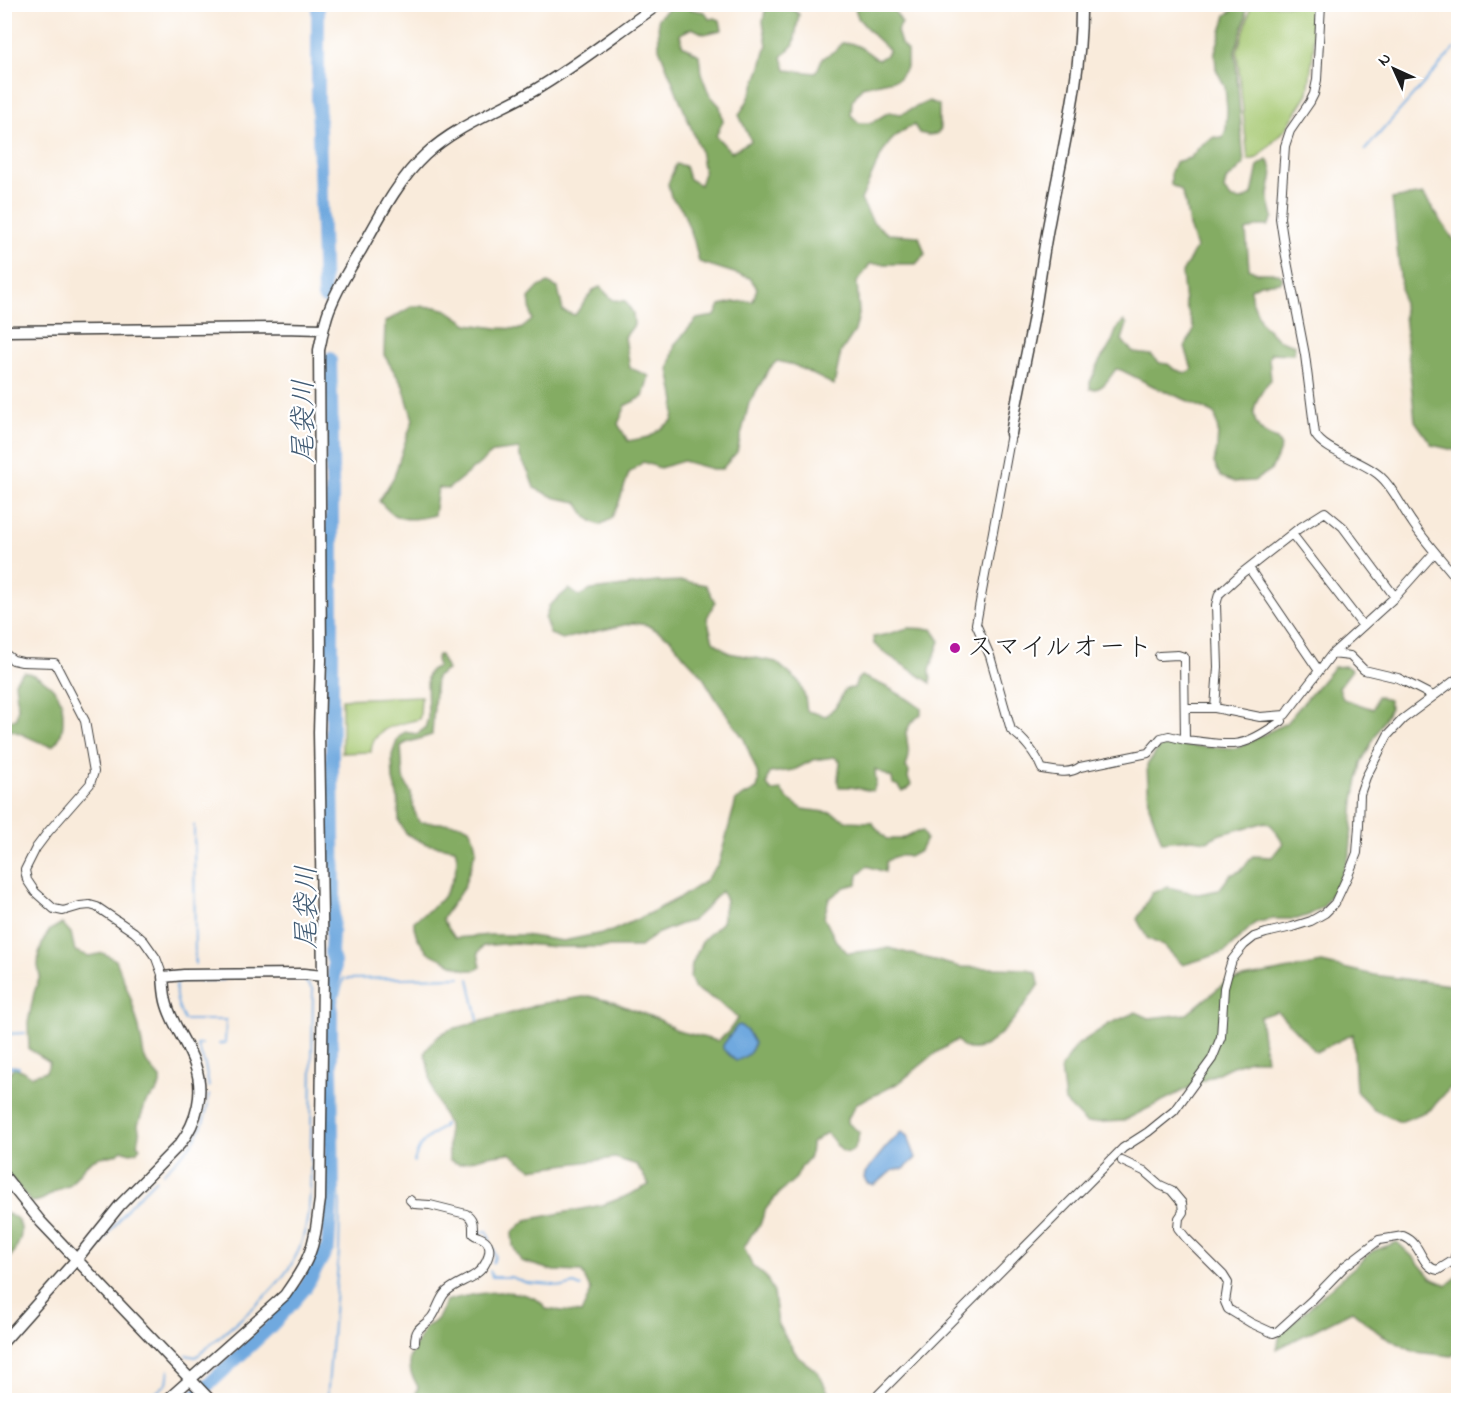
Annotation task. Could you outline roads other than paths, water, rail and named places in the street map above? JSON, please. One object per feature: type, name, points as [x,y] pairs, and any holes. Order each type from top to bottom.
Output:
[{"type":"street","points":[[167,1401],[201,1390],[285,1295],[298,1277],[314,1240],[320,1200],[323,975],[319,732],[321,660],[319,350],[329,309],[340,285],[378,219],[406,176],[424,156],[450,136],[560,74],[659,4]]},
{"type":"street","points":[[1081,4],[1079,61],[1072,103],[976,624],[990,656],[1011,730],[1034,754],[1042,769],[1072,772],[1080,767],[1148,753],[1161,738],[1169,736],[1185,740],[1235,744],[1268,730],[1282,721],[1280,716]]},
{"type":"street","points":[[1321,4],[1317,80],[1314,94],[1290,131],[1285,146],[1280,218],[1305,355],[1315,434],[1318,441],[1371,468],[1383,478],[1412,523],[1458,580]]},
{"type":"street","points":[[4,331],[323,328]]},
{"type":"street","points":[[1215,708],[1218,667],[1216,605],[1219,594],[1292,534],[1325,512],[1343,527],[1395,597]]},
{"type":"street","points":[[1292,534],[1363,626]]},
{"type":"street","points":[[1185,708],[1215,708],[1260,717],[1285,715],[1332,654],[1395,597],[1435,552]]},
{"type":"street","points":[[1249,568],[1319,671]]},
{"type":"street","points":[[4,653],[22,662],[55,663],[85,721],[94,772],[90,784],[36,848],[25,870],[27,880],[35,892],[54,909],[63,911],[80,906],[97,906],[134,932],[152,951],[163,977],[167,1005],[195,1065],[200,1093],[194,1122],[180,1144],[120,1206],[76,1260],[4,1341]]},
{"type":"street","points":[[1332,654],[1350,656],[1364,670],[1398,678],[1433,696]]},
{"type":"street","points":[[1159,656],[1184,657],[1185,740]]},
{"type":"street","points":[[873,1401],[1123,1148],[1174,1111],[1212,1059],[1221,1037],[1224,988],[1232,960],[1254,937],[1311,921],[1325,913],[1335,903],[1357,853],[1360,794],[1366,777],[1388,735],[1403,718],[1458,678]]},
{"type":"street","points":[[163,977],[323,975]]},
{"type":"street","points":[[1122,1161],[1171,1190],[1182,1203],[1183,1212],[1179,1218],[1178,1228],[1228,1283],[1225,1302],[1228,1308],[1251,1323],[1273,1333],[1311,1301],[1345,1266],[1378,1240],[1403,1236],[1414,1242],[1428,1266],[1438,1270],[1454,1260],[1458,1247]]},
{"type":"street","points":[[4,1176],[41,1222],[201,1390]]},
{"type":"street","points":[[410,1200],[414,1204],[430,1205],[471,1217],[473,1234],[484,1239],[489,1249],[489,1256],[481,1271],[446,1293],[434,1315],[422,1324],[415,1334],[415,1342]]},
{"type":"water","points":[[740,1025],[748,1032],[754,1043],[750,1052],[736,1061],[723,1049],[723,1045]]},
{"type":"water","points":[[902,1131],[908,1137],[916,1158],[904,1169],[890,1172],[873,1185],[867,1183],[864,1178],[865,1173]]},
{"type":"waterway","name":"尾袋川","points":[[318,4],[318,98],[324,297]]},
{"type":"waterway","points":[[1365,150],[1454,49]]},
{"type":"waterway","name":"尾袋川","points":[[192,1400],[287,1309],[305,1288],[328,1247],[331,1199],[331,997],[334,981],[334,962],[331,953],[334,895],[330,359]]},
{"type":"waterway","points":[[194,825],[195,964]]},
{"type":"waterway","points":[[347,979],[460,977]]},
{"type":"waterway","points":[[327,1400],[339,1251],[336,1005],[344,978]]},
{"type":"waterway","points":[[290,979],[302,979]]},
{"type":"waterway","points":[[186,1355],[196,1357],[272,1290],[291,1265],[304,1234],[311,1182],[313,990],[303,979]]},
{"type":"waterway","name":"尾袋川","points":[[331,979],[337,979]]},
{"type":"waterway","points":[[469,979],[478,1020]]},
{"type":"waterway","points":[[219,1044],[225,1043],[226,1020],[184,1020],[177,1001],[176,986],[178,981],[224,980]]},
{"type":"waterway","points":[[4,1034],[25,1033]]},
{"type":"waterway","points":[[202,1044],[197,1045],[205,1065],[209,1087]]},
{"type":"waterway","points":[[4,1066],[19,1067]]},
{"type":"waterway","points":[[163,1173],[195,1139],[204,1120],[209,1095]]},
{"type":"waterway","points":[[414,1162],[421,1145],[444,1124]]},
{"type":"waterway","points":[[90,1259],[130,1205],[156,1179]]},
{"type":"waterway","points":[[476,1227],[478,1233],[487,1231],[490,1240]]},
{"type":"waterway","points":[[493,1248],[495,1256],[493,1263]]},
{"type":"waterway","points":[[490,1271],[492,1277],[511,1277],[527,1283],[563,1287],[574,1284],[581,1287]]},
{"type":"waterway","points":[[4,1355],[76,1274]]},
{"type":"waterway","points":[[148,1400],[167,1383],[169,1370]]},
{"type":"place","name":"スマイルオート","points":[[955,648]]}]
